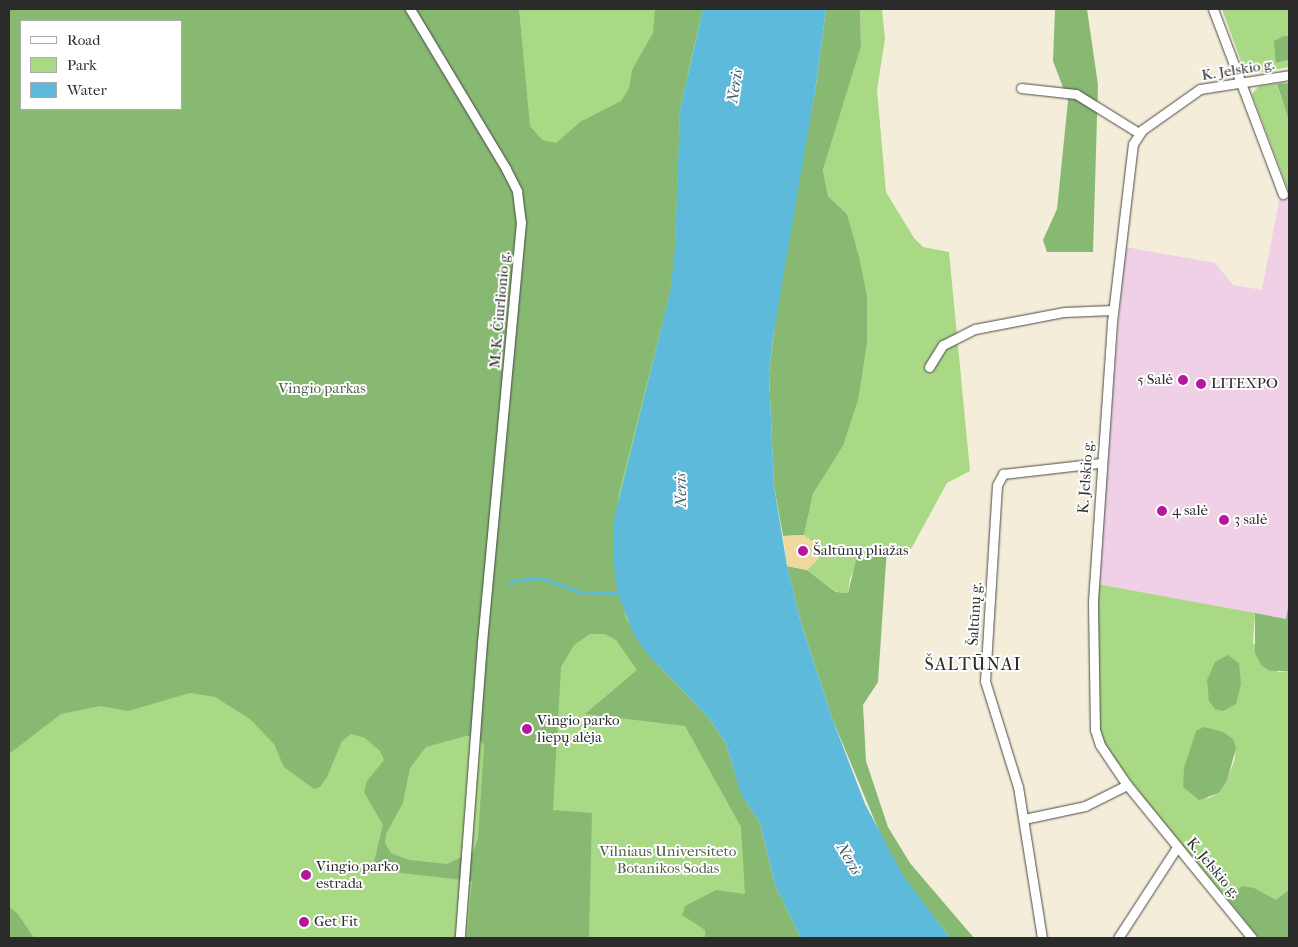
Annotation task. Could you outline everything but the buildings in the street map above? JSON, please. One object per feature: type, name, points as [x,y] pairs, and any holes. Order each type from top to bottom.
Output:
[{"type":"street","name":"M. K. Čiurlionio g.","points":[[410,9],[506,169],[520,204],[519,257],[482,642],[460,938]]},
{"type":"street","points":[[1213,9],[1283,194]]},
{"type":"street","name":"K. Jelskio g.","points":[[1252,938],[1177,848],[1107,759],[1095,730],[1091,636],[1100,463],[1113,310],[1130,151],[1139,133],[1200,89],[1242,84],[1289,75]]},
{"type":"street","points":[[1021,88],[1076,94],[1139,133]]},
{"type":"street","points":[[929,367],[943,345],[975,329],[1064,312],[1113,310]]},
{"type":"street","name":"Šaltūnų g.","points":[[1042,938],[1018,787],[985,681],[998,478],[1003,474],[1100,463]]},
{"type":"street","points":[[1024,819],[1085,806],[1127,785]]},
{"type":"street","points":[[1118,938],[1177,848]]},
{"type":"shaded area","name":"LITEXPO","points":[[1289,192],[1289,601],[1286,619],[1097,584],[1125,247],[1215,263],[1233,285],[1262,290],[1279,201]]},
{"type":"green space","name":"Vingio parkas","points":[[9,9],[703,9],[689,61],[658,667],[708,717],[737,775],[775,885],[801,938],[9,938]]},
{"type":"green space","name":"Vingio parkas","points":[[9,9],[519,9],[530,126],[542,140],[556,143],[580,122],[621,101],[629,88],[632,70],[653,33],[655,9],[703,9],[680,109],[675,249],[670,293],[619,494],[613,561],[626,618],[645,651],[708,717],[726,743],[741,794],[760,823],[775,885],[801,938],[705,938],[705,930],[682,915],[685,906],[716,890],[745,894],[741,827],[685,726],[585,714],[637,670],[616,640],[605,634],[590,634],[574,645],[561,667],[553,810],[592,813],[589,938],[467,938],[472,881],[401,873],[373,866],[383,825],[364,792],[367,781],[384,760],[380,751],[365,738],[351,734],[342,741],[327,777],[320,787],[314,789],[284,767],[274,744],[250,719],[215,697],[190,693],[128,711],[100,706],[61,714],[9,754]],"holes":[[[466,736],[477,736],[484,745],[478,838],[473,852],[447,864],[409,860],[391,853],[385,843],[386,834],[403,803],[410,768],[426,747]]]},
{"type":"green space","points":[[826,9],[860,9],[861,47],[823,170],[828,196],[847,214],[859,257],[867,295],[867,343],[858,400],[843,446],[813,494],[804,535],[783,536],[774,486],[769,373],[777,303],[816,85]]},
{"type":"green space","points":[[860,9],[882,9],[885,39],[877,90],[886,192],[914,238],[923,247],[949,252],[970,471],[947,483],[911,549],[887,548],[871,558],[860,559],[850,578],[848,593],[837,592],[807,570],[819,558],[804,535],[813,494],[843,446],[867,295],[847,214],[828,196],[823,170],[861,47]]},
{"type":"green space","points":[[1055,9],[1087,9],[1098,85],[1093,252],[1047,252],[1043,240],[1057,209],[1068,101],[1053,61]]},
{"type":"green space","points":[[1222,9],[1289,9],[1289,36],[1284,36],[1276,63],[1289,60],[1289,67],[1246,75]]},
{"type":"green space","points":[[1284,36],[1289,36],[1289,60],[1276,63],[1274,41]]},
{"type":"green space","points":[[1289,82],[1277,85],[1289,121],[1289,192],[1252,94],[1259,86]]},
{"type":"green space","points":[[1289,83],[1289,121],[1277,84]]},
{"type":"green space","points":[[887,548],[878,682],[863,705],[866,761],[888,827],[910,863],[974,938],[950,938],[904,878],[884,843],[832,718],[801,623],[787,566],[807,570],[836,592],[848,593],[856,560],[871,558]]},
{"type":"green space","points":[[1097,584],[1255,613],[1253,643],[1278,672],[1289,671],[1289,938],[1259,938],[1170,833],[1102,742],[1098,726]],"holes":[[[1233,739],[1235,758],[1227,781],[1219,793],[1207,799]]]},
{"type":"green space","points":[[1289,601],[1289,671],[1270,671],[1261,665],[1255,653],[1255,613],[1286,619]]},
{"type":"green space","points":[[1228,655],[1239,663],[1241,684],[1236,704],[1223,711],[1215,709],[1209,701],[1207,680],[1215,662]]},
{"type":"green space","points":[[1204,727],[1223,732],[1233,739],[1236,748],[1227,781],[1219,793],[1199,800],[1183,787],[1184,768],[1196,731]]},
{"type":"green space","points":[[1242,886],[1254,888],[1276,900],[1289,890],[1289,938],[1259,938],[1228,898]]},
{"type":"green space","points":[[9,907],[18,914],[34,938],[9,938]]},
{"type":"sand","name":"Šaltūnų pliažas","points":[[804,535],[820,547],[819,558],[807,570],[787,566],[783,536]]},
{"type":"water","name":"Neris","points":[[703,9],[826,9],[816,85],[773,337],[769,373],[774,486],[787,566],[801,623],[832,718],[865,804],[904,877],[950,938],[801,938],[775,885],[760,823],[741,794],[726,743],[708,717],[645,651],[634,635],[618,594],[613,561],[614,519],[670,293],[675,249],[680,110]]},
{"type":"waterway","points":[[510,581],[541,578],[580,592],[621,593]]},
{"type":"place","name":"5 Salė","points":[[1183,380]]},
{"type":"place","name":"LITEXPO","points":[[1201,384]]},
{"type":"place","name":"4 salė","points":[[1162,511]]},
{"type":"place","name":"3 salė","points":[[1224,520]]},
{"type":"place","name":"Šaltūnų pliažas","points":[[803,551]]},
{"type":"place","name":"Vingio parko liepų alėja","points":[[527,729]]},
{"type":"place","name":"Vingio parko estrada","points":[[306,875]]},
{"type":"place","name":"Get Fit","points":[[304,922]]},
{"type":"district","name":"ŠALTŪNAI","points":[[973,665]]},
{"type":"park label","name":"Vilniaus Universiteto Botanikos Sodas","points":[[668,860]]}]
